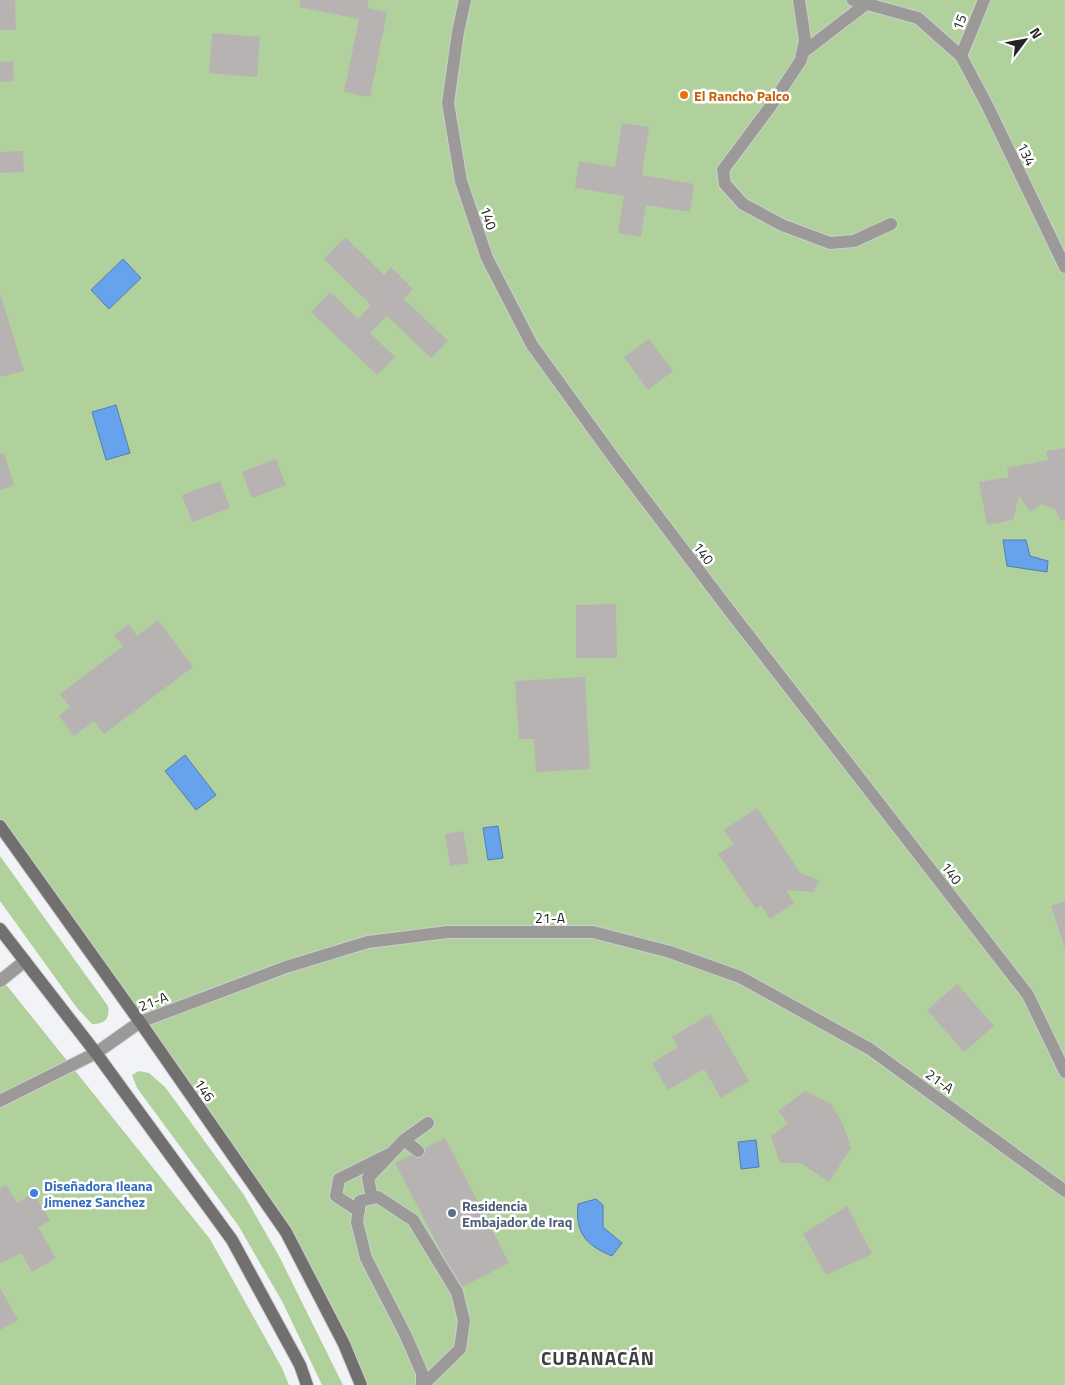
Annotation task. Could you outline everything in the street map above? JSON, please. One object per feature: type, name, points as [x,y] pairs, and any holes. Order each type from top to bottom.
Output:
[{"type":"main road","name":"146","points":[[0,826],[140,1022],[286,1232],[344,1344],[361,1385]]},
{"type":"main road","points":[[0,929],[96,1053],[232,1240],[300,1365],[307,1385]]},
{"type":"street","name":"140","points":[[465,0],[458,32],[448,103],[461,181],[487,258],[532,345],[616,462],[728,610],[1028,995],[1065,1072]]},
{"type":"street","points":[[799,0],[805,40],[801,60],[770,107],[723,170],[725,184],[743,204],[782,225],[830,243],[854,241],[891,224]]},
{"type":"street","name":"15","points":[[961,56],[984,0]]},
{"type":"street","points":[[802,53],[859,2],[918,18],[961,56]]},
{"type":"street","name":"134","points":[[961,56],[988,107],[1065,266]]},
{"type":"street","name":"21-A","points":[[0,1102],[96,1053],[140,1022],[286,967],[368,942],[448,932],[593,932],[670,952],[740,978],[862,1044],[1065,1191]]},
{"type":"street","points":[[0,981],[25,961]]},
{"type":"street","points":[[372,1198],[368,1178],[404,1140],[428,1123]]},
{"type":"street","points":[[404,1140],[418,1152]]},
{"type":"street","points":[[359,1211],[336,1196],[339,1179],[393,1152]]},
{"type":"street","points":[[378,1197],[413,1220],[457,1292],[464,1321],[460,1349],[422,1385],[422,1373],[406,1336],[366,1258],[357,1222],[360,1201],[378,1197]]},
{"type":"green space","points":[[0,0],[1065,0],[1065,1385],[361,1385],[286,1232],[0,826]]},
{"type":"green space","points":[[0,856],[108,1006],[108,1014],[103,1022],[92,1024],[77,1008],[0,901]]},
{"type":"green space","points":[[0,977],[210,1239],[282,1368],[289,1385],[0,1385]]},
{"type":"green space","points":[[139,1071],[149,1073],[165,1087],[244,1195],[279,1256],[343,1385],[322,1385],[283,1303],[238,1225],[137,1088],[132,1075]]},
{"type":"water","points":[[123,259],[141,278],[109,309],[91,290]]},
{"type":"water","points":[[116,405],[130,453],[106,460],[92,412]]},
{"type":"water","points":[[1003,540],[1026,540],[1030,556],[1048,561],[1047,572],[1007,566]]},
{"type":"water","points":[[185,755],[216,795],[196,810],[165,771]]},
{"type":"water","points":[[498,826],[503,858],[488,860],[483,828]]},
{"type":"water","points":[[756,1140],[759,1167],[741,1169],[738,1142]]},
{"type":"water","points":[[596,1199],[603,1205],[603,1227],[622,1243],[612,1256],[595,1247],[580,1230],[577,1214],[578,1204]]},
{"type":"building","points":[[0,0],[15,0],[16,30],[0,30]]},
{"type":"building","points":[[301,0],[369,0],[367,8],[387,12],[370,97],[344,92],[359,19],[299,7]]},
{"type":"building","points":[[212,33],[260,37],[257,77],[209,73]]},
{"type":"building","points":[[13,61],[14,81],[0,82],[0,62]]},
{"type":"building","points":[[622,123],[649,127],[642,175],[694,184],[690,212],[646,205],[641,237],[618,233],[624,196],[575,188],[579,161],[615,167]]},
{"type":"building","points":[[23,151],[24,172],[0,173],[0,152]]},
{"type":"building","points":[[345,237],[384,275],[391,267],[413,289],[404,299],[448,341],[431,358],[387,316],[370,333],[395,357],[377,375],[311,312],[330,292],[358,319],[371,305],[324,259]]},
{"type":"building","points":[[0,293],[24,371],[0,377]]},
{"type":"building","points":[[649,339],[673,371],[648,390],[624,357]]},
{"type":"building","points":[[1065,448],[1065,519],[1061,521],[1055,509],[1042,504],[1030,512],[1019,496],[1013,520],[987,525],[979,482],[1009,477],[1007,468],[1048,460],[1046,451]]},
{"type":"building","points":[[4,453],[14,485],[0,490],[0,454]]},
{"type":"building","points":[[276,459],[286,485],[252,498],[242,472]]},
{"type":"building","points":[[220,481],[230,508],[192,522],[182,495]]},
{"type":"building","points":[[616,604],[617,658],[576,658],[576,605]]},
{"type":"building","points":[[158,620],[193,667],[104,734],[94,721],[74,736],[59,716],[70,707],[60,694],[123,646],[114,635],[129,624],[137,636]]},
{"type":"building","points":[[585,677],[590,769],[536,772],[534,739],[519,739],[515,681]]},
{"type":"building","points":[[757,808],[800,873],[819,880],[814,892],[786,890],[794,903],[770,919],[761,905],[756,909],[718,854],[734,844],[724,830]]},
{"type":"building","points":[[463,831],[469,863],[450,866],[445,834]]},
{"type":"building","points":[[1065,901],[1065,948],[1051,906]]},
{"type":"building","points":[[957,984],[994,1026],[964,1052],[927,1010]]},
{"type":"building","points":[[710,1014],[749,1081],[721,1098],[704,1069],[668,1090],[652,1063],[678,1047],[672,1037]]},
{"type":"building","points":[[805,1091],[830,1103],[842,1122],[851,1148],[829,1182],[801,1163],[780,1163],[771,1136],[788,1123],[778,1111]]},
{"type":"building","name":"Residencia Embajador de Iraq","points":[[445,1138],[509,1263],[460,1288],[395,1163]]},
{"type":"building","points":[[6,1185],[17,1203],[34,1193],[50,1221],[38,1227],[56,1258],[32,1272],[21,1253],[0,1264],[0,1188]]},
{"type":"building","points":[[847,1206],[872,1254],[826,1275],[803,1234]]},
{"type":"building","points":[[0,1288],[18,1320],[0,1330]]},
{"type":"place","name":"El Rancho Palco","points":[[684,95]]},
{"type":"place","name":"Diseñadora Ileana Jimenez Sanchez","points":[[34,1193]]},
{"type":"place","name":"Residencia Embajador de Iraq","points":[[452,1213]]},
{"type":"district","name":"CUBANACÁN","points":[[598,1357]]}]
